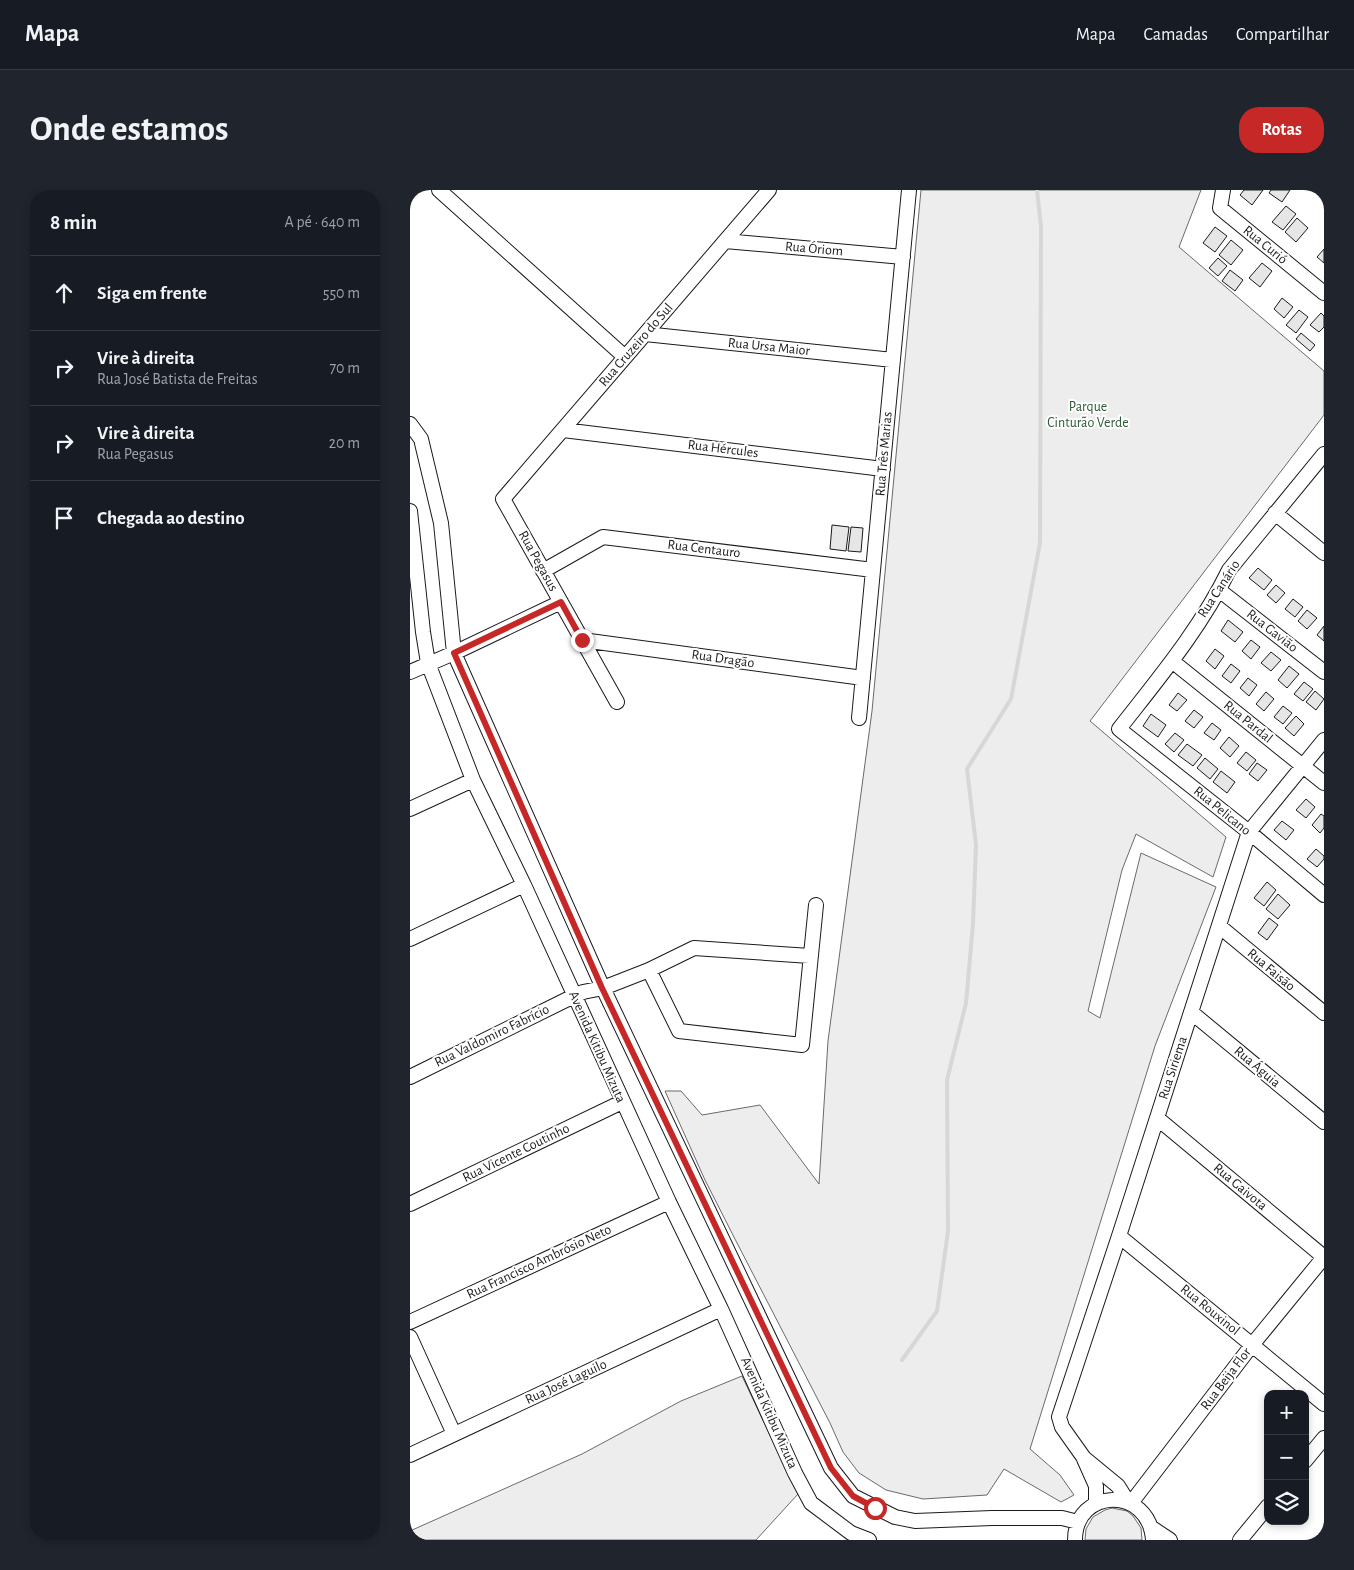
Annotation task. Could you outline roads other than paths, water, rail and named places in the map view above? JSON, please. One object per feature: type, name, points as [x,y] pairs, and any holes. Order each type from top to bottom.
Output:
[{"type":"street","points":[[440,190],[625,357]]},
{"type":"street","name":"Rua Cruzeiro do Sul","points":[[503,499],[769,190]]},
{"type":"street","name":"Rua Três Marias","points":[[859,718],[909,190]]},
{"type":"street","name":"Rua Curió","points":[[1223,190],[1220,208],[1324,293]]},
{"type":"street","name":"Rua Óriom","points":[[725,241],[902,257]]},
{"type":"street","name":"Rua Ursa Maior","points":[[645,334],[893,360]]},
{"type":"street","points":[[410,424],[421,439],[441,523],[454,653],[602,988],[831,1468],[853,1496],[895,1517],[916,1520],[1062,1518],[1078,1522]]},
{"type":"street","name":"Rua Hércules","points":[[563,430],[883,469]]},
{"type":"street","name":"Rua Canário","points":[[1119,729],[1172,661],[1219,590],[1229,570],[1324,454]]},
{"type":"street","name":"Rua Pegasus","points":[[503,499],[617,702]]},
{"type":"street","points":[[1275,513],[1324,553]]},
{"type":"street","name":"Avenida Kitibu Mizuta","points":[[410,516],[428,663],[473,780],[524,886],[669,1202],[722,1309],[795,1472],[811,1503],[848,1536],[869,1540]]},
{"type":"street","name":"Rua Centauro","points":[[543,571],[603,537],[873,570]]},
{"type":"street","name":"Rua Gavião","points":[[1219,590],[1324,672]]},
{"type":"street","points":[[410,672],[561,602]]},
{"type":"street","points":[[410,625],[423,632]]},
{"type":"street","name":"Rua Dragão","points":[[582,640],[863,678]]},
{"type":"street","name":"Rua Pardal","points":[[1172,661],[1324,783]]},
{"type":"street","name":"Rua Pelicano","points":[[1119,729],[1249,832],[1324,896]]},
{"type":"street","name":"Rua Siriema","points":[[1084,1458],[1062,1426],[1059,1417],[1249,832],[1324,740]]},
{"type":"street","points":[[410,808],[473,780]]},
{"type":"street","points":[[410,939],[524,886]]},
{"type":"street","points":[[649,970],[679,1030],[802,1045],[816,905]]},
{"type":"street","name":"Rua Faisão","points":[[1219,926],[1324,1013]]},
{"type":"street","name":"Rua Valdomiro Fabrício","points":[[410,1076],[582,992],[602,988],[649,970],[694,948],[810,956]]},
{"type":"street","name":"Rua Águia","points":[[1191,1012],[1324,1122]]},
{"type":"street","name":"Rua Vicente Coutinho","points":[[410,1204],[622,1102]]},
{"type":"street","name":"Rua Gaivota","points":[[1157,1118],[1324,1257]]},
{"type":"street","name":"Rua Francisco Ambrósio Neto","points":[[410,1322],[669,1202]]},
{"type":"street","name":"Rua Rouxinol","points":[[1119,1236],[1324,1404]]},
{"type":"street","name":"Rua Beija Flor","points":[[1130,1503],[1252,1345],[1324,1257]]},
{"type":"street","name":"Rua José Laguilo","points":[[410,1455],[722,1309]]},
{"type":"street","points":[[410,1337],[454,1434]]},
{"type":"street","points":[[1309,1456],[1324,1438]]},
{"type":"street","points":[[1084,1458],[1096,1486],[1096,1503]]},
{"type":"street","points":[[1084,1458],[1118,1486],[1130,1503],[1146,1516],[1153,1534],[1170,1540]]},
{"type":"street","points":[[1075,1540],[1078,1522],[1086,1511],[1096,1503],[1112,1499],[1130,1503]]},
{"type":"street","points":[[1240,1540],[1264,1511]]},
{"type":"waterway","points":[[902,1360],[937,1311],[948,1231],[947,1080],[966,1003],[973,924],[976,845],[967,769],[1011,699],[1040,543],[1041,227],[1037,190]]},
{"type":"park label","name":"Parque Cinturão Verde","points":[[1088,416]]}]
